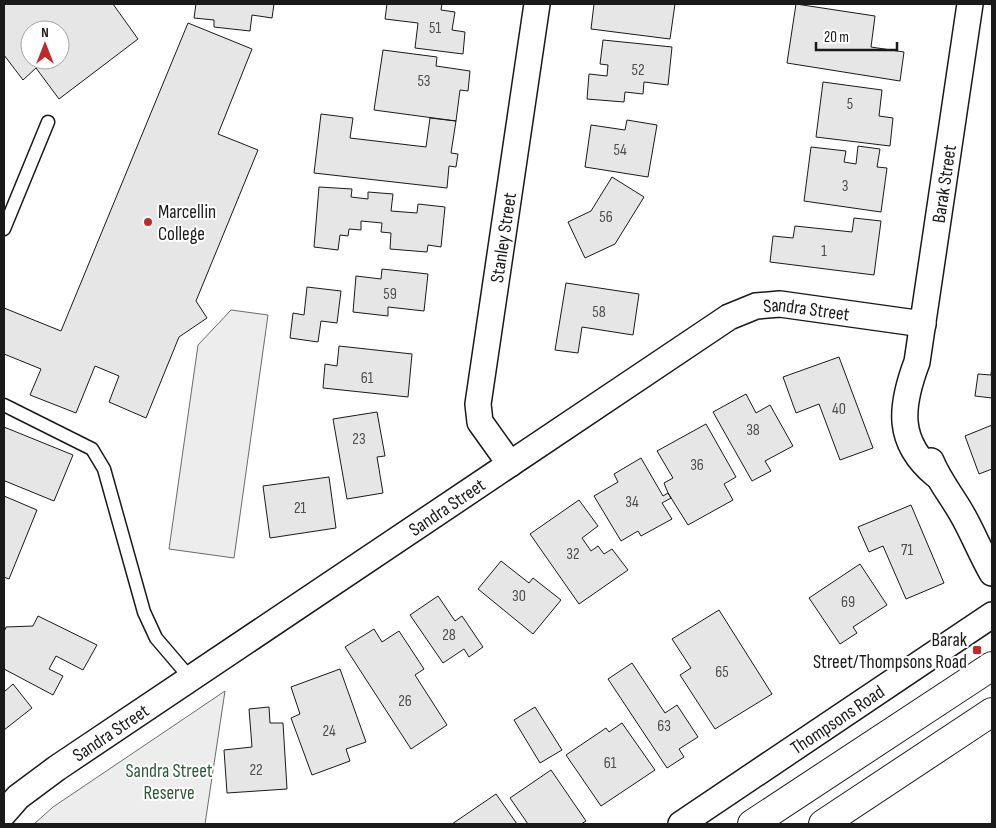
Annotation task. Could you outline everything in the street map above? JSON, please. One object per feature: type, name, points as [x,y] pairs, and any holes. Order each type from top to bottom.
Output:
[{"type":"main road","points":[[752,824],[992,666]]},
{"type":"main road","points":[[823,824],[992,712]]},
{"type":"street","name":"Stanley Street","points":[[510,464],[480,422],[478,404],[537,4]]},
{"type":"street","name":"Barak Street","points":[[970,4],[917,362],[922,433],[936,475],[962,514],[979,551],[992,573]]},
{"type":"street","name":"Sandra Street","points":[[4,813],[33,785],[720,322],[742,310],[762,305],[780,304],[923,324]]},
{"type":"street","name":"Barak Street","points":[[962,514],[992,546]]},
{"type":"street","name":"Thompsons Road","points":[[680,824],[992,615]]},
{"type":"lane","points":[[4,229],[48,122]]},
{"type":"lane","points":[[4,405],[92,449],[104,469],[148,621],[165,650],[191,679]]},
{"type":"shaded area","points":[[231,310],[268,315],[234,558],[169,549],[198,345]]},
{"type":"shaded area","name":"Sandra Street Reserve","points":[[225,691],[205,824],[34,824],[53,807]]},
{"type":"building","points":[[4,4],[113,4],[138,39],[59,99],[37,70],[70,70],[70,20],[20,20],[20,70],[34,70],[23,80],[4,55]]},
{"type":"building","points":[[196,4],[274,4],[272,18],[252,15],[250,31],[214,27],[214,20],[194,18]]},
{"type":"building","points":[[387,4],[442,4],[441,10],[455,12],[452,30],[465,32],[463,54],[415,48],[418,23],[385,19]]},
{"type":"building","points":[[594,4],[675,4],[670,39],[591,29]]},
{"type":"building","points":[[796,4],[875,16],[871,47],[904,52],[900,81],[787,63]]},
{"type":"building","points":[[188,23],[252,49],[218,134],[258,150],[196,301],[207,318],[179,337],[146,418],[109,402],[119,376],[95,366],[76,413],[30,395],[41,369],[4,354],[4,308],[61,331]]},
{"type":"building","points":[[603,40],[672,47],[668,85],[644,82],[643,94],[625,92],[624,102],[587,99],[589,74],[607,76],[608,65],[600,64]]},
{"type":"building","points":[[383,50],[437,57],[436,66],[470,71],[468,91],[460,90],[456,121],[374,110]]},
{"type":"building","points":[[823,82],[882,90],[879,116],[893,118],[890,146],[816,137]]},
{"type":"building","points":[[321,114],[353,118],[350,138],[426,147],[430,118],[456,121],[451,153],[458,154],[456,167],[449,166],[447,188],[314,173]]},
{"type":"building","points":[[627,120],[657,125],[648,177],[585,167],[591,125],[625,130]]},
{"type":"building","points":[[858,146],[880,149],[877,167],[887,168],[881,212],[804,201],[811,147],[846,151],[844,162],[856,164]]},
{"type":"building","points":[[612,177],[644,197],[615,244],[585,258],[568,222],[591,211]]},
{"type":"building","points":[[319,187],[352,189],[351,197],[368,199],[368,192],[393,194],[391,211],[417,213],[418,204],[445,207],[441,247],[428,245],[427,252],[390,249],[391,233],[381,232],[382,223],[361,221],[361,230],[349,229],[348,236],[340,235],[338,250],[314,247]]},
{"type":"building","points":[[854,218],[881,221],[874,275],[770,262],[773,236],[793,238],[795,226],[852,232]]},
{"type":"building","points":[[382,269],[428,274],[424,311],[388,307],[388,316],[353,312],[356,276],[381,279]]},
{"type":"building","points":[[566,283],[639,294],[633,335],[582,327],[578,353],[555,350]]},
{"type":"building","points":[[307,287],[341,291],[337,323],[321,321],[318,342],[290,338],[293,313],[304,315]]},
{"type":"building","points":[[339,346],[412,354],[408,397],[323,388],[325,364],[337,366]]},
{"type":"building","points":[[839,357],[873,448],[840,460],[819,404],[796,413],[783,377]]},
{"type":"building","points":[[992,364],[992,398],[975,396],[978,374],[991,375]]},
{"type":"building","points":[[746,394],[756,413],[770,405],[793,446],[765,461],[771,471],[752,481],[713,412]]},
{"type":"building","points":[[377,412],[385,456],[377,457],[383,493],[347,499],[333,419]]},
{"type":"building","points":[[706,424],[736,477],[724,484],[733,500],[688,525],[668,493],[664,483],[673,478],[657,451]]},
{"type":"building","points":[[992,425],[992,469],[979,474],[965,436]]},
{"type":"building","points":[[4,427],[73,455],[54,501],[5,481],[4,483]]},
{"type":"building","points":[[641,458],[663,496],[668,493],[671,498],[662,503],[672,519],[641,536],[638,531],[621,541],[594,496],[618,482],[614,474]]},
{"type":"building","points":[[329,477],[336,528],[270,538],[263,486]]},
{"type":"building","points":[[4,496],[37,510],[9,579],[4,577]]},
{"type":"building","points":[[579,500],[598,526],[582,538],[591,551],[598,546],[604,554],[612,549],[628,570],[579,604],[530,534]]},
{"type":"building","points":[[911,505],[944,583],[906,599],[883,546],[869,552],[858,527]]},
{"type":"building","points":[[501,561],[529,583],[533,578],[561,600],[533,634],[478,589]]},
{"type":"building","points":[[860,564],[887,605],[853,627],[857,633],[840,644],[809,598]]},
{"type":"building","points":[[438,596],[455,621],[462,616],[483,647],[469,657],[464,649],[443,663],[410,615]]},
{"type":"building","points":[[719,610],[772,694],[715,729],[680,675],[691,668],[672,639]]},
{"type":"building","points":[[38,616],[97,645],[83,670],[56,656],[49,669],[63,676],[53,695],[4,669],[4,632],[6,627],[33,626]]},
{"type":"building","points":[[374,629],[382,642],[399,631],[424,669],[415,675],[447,725],[411,749],[345,647]]},
{"type":"building","points":[[632,663],[665,713],[677,705],[698,737],[679,749],[684,757],[667,768],[608,679]]},
{"type":"building","points":[[340,669],[366,742],[346,749],[350,761],[312,775],[291,718],[300,714],[291,687]]},
{"type":"building","points":[[13,684],[32,708],[4,730],[4,692]]},
{"type":"building","points":[[269,707],[270,723],[283,723],[287,789],[227,793],[224,750],[252,747],[249,709]]},
{"type":"building","points":[[535,707],[562,750],[540,763],[514,720]]},
{"type":"building","points":[[622,723],[655,770],[601,806],[566,755],[606,728],[609,732]]},
{"type":"building","points":[[551,770],[586,821],[581,824],[528,824],[510,798]]},
{"type":"building","points":[[496,794],[517,824],[452,824]]},
{"type":"place","name":"Marcellin College","points":[[148,222]]},
{"type":"place","name":"Barak Street/Thompsons Road","points":[[977,650]]}]
